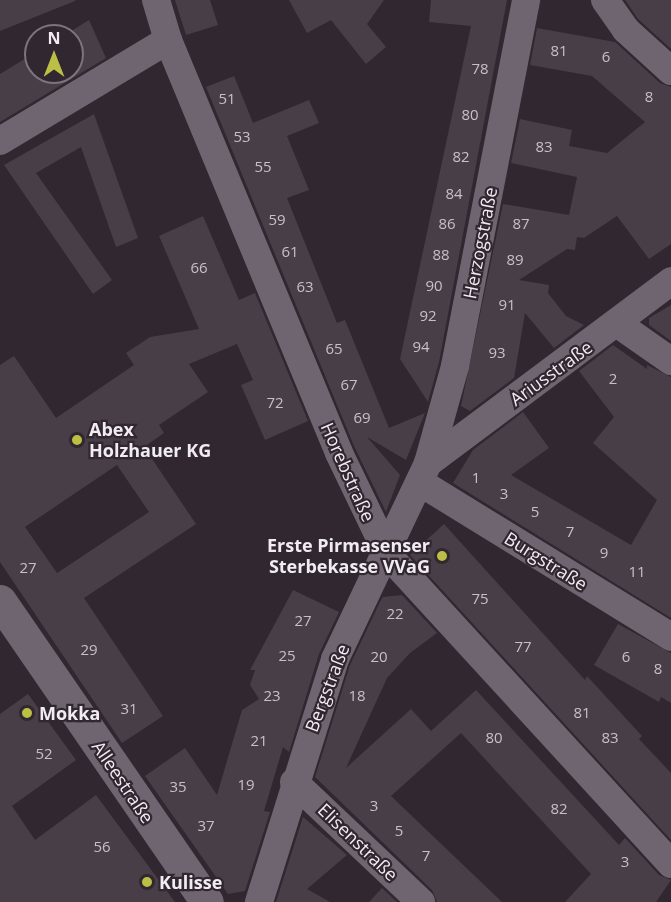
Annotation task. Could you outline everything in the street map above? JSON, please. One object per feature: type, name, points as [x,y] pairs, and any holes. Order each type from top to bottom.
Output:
[{"type":"street","name":"Horebstraße","points":[[156,0],[168,40],[339,453],[388,555],[671,864]]},
{"type":"street","name":"Herzogstraße","points":[[424,473],[454,366],[526,0]]},
{"type":"street","points":[[605,0],[626,30],[671,71]]},
{"type":"street","points":[[0,141],[168,40]]},
{"type":"street","name":"Ariusstraße","points":[[424,473],[618,324],[671,280]]},
{"type":"street","points":[[618,324],[671,361]]},
{"type":"street","name":"Bergstraße","points":[[259,902],[294,782],[335,659],[388,555],[424,473]]},
{"type":"street","name":"Burgstraße","points":[[424,473],[671,637]]},
{"type":"street","name":"Alleestraße","points":[[0,601],[207,902]]},
{"type":"street","name":"Elisenstraße","points":[[294,782],[421,902]]},
{"type":"building","points":[[0,0],[75,0],[75,1],[0,31]]},
{"type":"building","points":[[175,0],[210,0],[218,25],[186,35]]},
{"type":"building","points":[[289,0],[384,0],[367,24],[386,47],[366,64],[331,20],[307,33]]},
{"type":"building","points":[[431,0],[507,0],[439,362],[428,402],[400,359],[471,26],[429,22]]},
{"type":"building","points":[[625,0],[671,0],[671,49],[638,19]]},
{"type":"building","points":[[89,20],[106,58],[84,71],[84,24]]},
{"type":"building","points":[[537,28],[615,42],[660,83],[671,87],[671,244],[649,259],[617,216],[584,238],[577,237],[575,250],[567,249],[519,280],[549,285],[548,293],[566,316],[584,325],[554,348],[525,313],[514,378],[470,411],[461,406],[503,204],[569,215],[577,177],[511,163],[520,119],[572,130],[569,146],[607,153],[645,122],[592,76],[530,65]]},
{"type":"building","points":[[24,59],[24,84],[63,84],[0,122],[0,74]]},
{"type":"building","points":[[234,76],[253,123],[309,100],[319,123],[287,136],[309,190],[287,198],[337,323],[345,320],[389,428],[425,413],[406,460],[367,437],[400,475],[386,512],[354,446],[206,87]]},
{"type":"building","points":[[94,114],[138,238],[116,247],[81,147],[36,173],[112,280],[93,294],[4,165]]},
{"type":"building","points":[[203,216],[239,300],[255,293],[308,421],[265,440],[241,385],[253,380],[237,344],[189,364],[208,392],[159,425],[164,433],[144,447],[196,524],[84,598],[163,716],[122,743],[0,562],[0,365],[14,356],[56,418],[134,365],[126,353],[150,337],[199,329],[159,236]],"holes":[[[117,465],[149,512],[57,573],[25,527]]]},
{"type":"building","points":[[671,305],[671,341],[649,325],[649,318]]},
{"type":"building","points":[[613,345],[647,369],[647,365],[671,377],[671,618],[453,483],[473,450],[523,412],[549,448],[511,475],[631,545],[657,500],[593,443],[614,417],[579,371]]},
{"type":"building","points":[[444,524],[585,680],[587,676],[642,736],[639,739],[671,773],[671,840],[410,555]]},
{"type":"building","points":[[293,590],[339,612],[319,654],[289,752],[283,747],[264,811],[270,812],[245,891],[228,894],[145,776],[185,748],[217,795],[242,710],[259,699],[250,685],[255,670],[250,670]]},
{"type":"building","points":[[402,595],[437,633],[410,653],[387,678],[346,768],[411,709],[431,731],[476,690],[619,845],[625,838],[659,875],[671,880],[656,902],[565,902],[591,874],[461,733],[391,796],[502,902],[437,902],[432,890],[315,777],[350,665],[380,602],[383,597]]},
{"type":"building","points":[[618,624],[671,653],[671,703],[661,697],[659,702],[594,665]]},
{"type":"building","points":[[28,694],[76,760],[12,806],[35,840],[96,795],[175,902],[0,902],[0,714]]},
{"type":"building","points":[[303,817],[347,855],[307,889],[330,902],[276,902]]},
{"type":"building","points":[[382,888],[397,902],[369,902]]},
{"type":"place","name":"Abex Holzhauer KG","points":[[77,440]]},
{"type":"place","name":"Erste Pirmasenser Sterbekasse VVaG","points":[[442,556]]},
{"type":"place","name":"Mokka","points":[[27,713]]},
{"type":"place","name":"Kulisse","points":[[147,882]]}]
